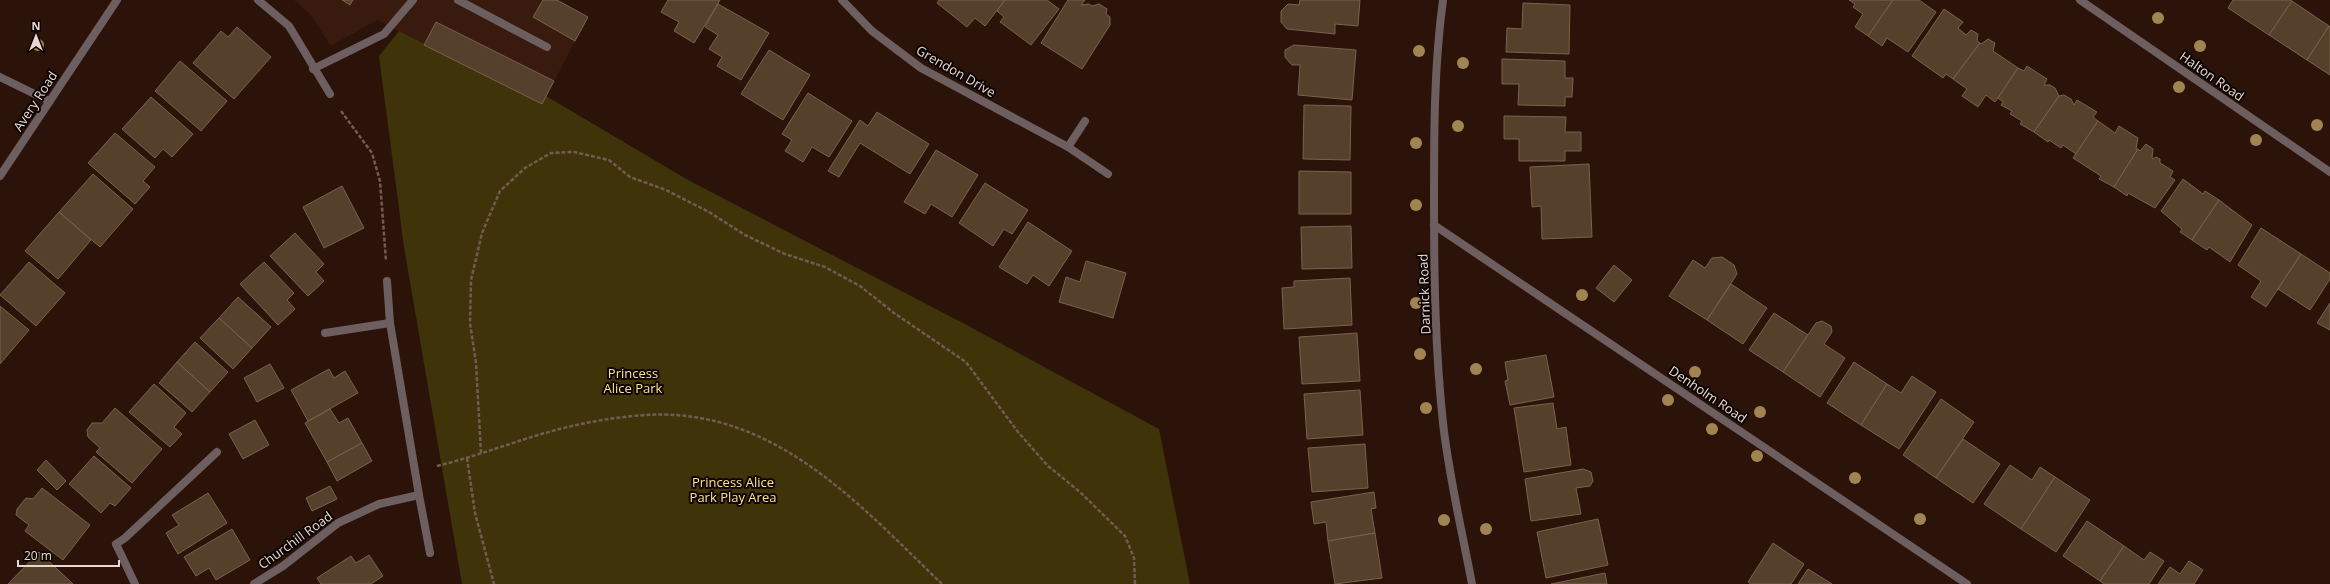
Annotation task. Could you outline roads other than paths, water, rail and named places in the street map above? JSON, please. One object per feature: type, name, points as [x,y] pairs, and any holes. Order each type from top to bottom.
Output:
[{"type":"street","name":"Avery Road","points":[[0,176],[117,0]]},
{"type":"street","points":[[258,0],[289,26],[313,69],[330,94]]},
{"type":"street","points":[[313,69],[384,34],[413,0]]},
{"type":"street","points":[[458,0],[547,47]]},
{"type":"street","name":"Grendon Drive","points":[[842,0],[872,31],[921,68],[1068,147],[1108,174]]},
{"type":"street","name":"Darnick Road","points":[[1443,0],[1438,35],[1434,111],[1434,225],[1438,362],[1443,424],[1449,467],[1472,584]]},
{"type":"street","name":"Halton Road","points":[[2080,0],[2330,172]]},
{"type":"street","points":[[0,77],[49,101]]},
{"type":"street","points":[[1068,147],[1085,121]]},
{"type":"street","name":"Denholm Road","points":[[1434,225],[1968,584]]},
{"type":"street","points":[[387,281],[390,323],[430,553]]},
{"type":"street","points":[[325,333],[390,323]]},
{"type":"street","points":[[135,584],[116,544],[125,538],[217,452]]},
{"type":"street","name":"Churchill Road","points":[[254,584],[283,566],[338,523],[379,504],[419,495]]},
{"type":"park label","name":"Princess Alice Park","points":[[633,380]]},
{"type":"park label","name":"Princess Alice Park Play Area","points":[[733,490]]}]
